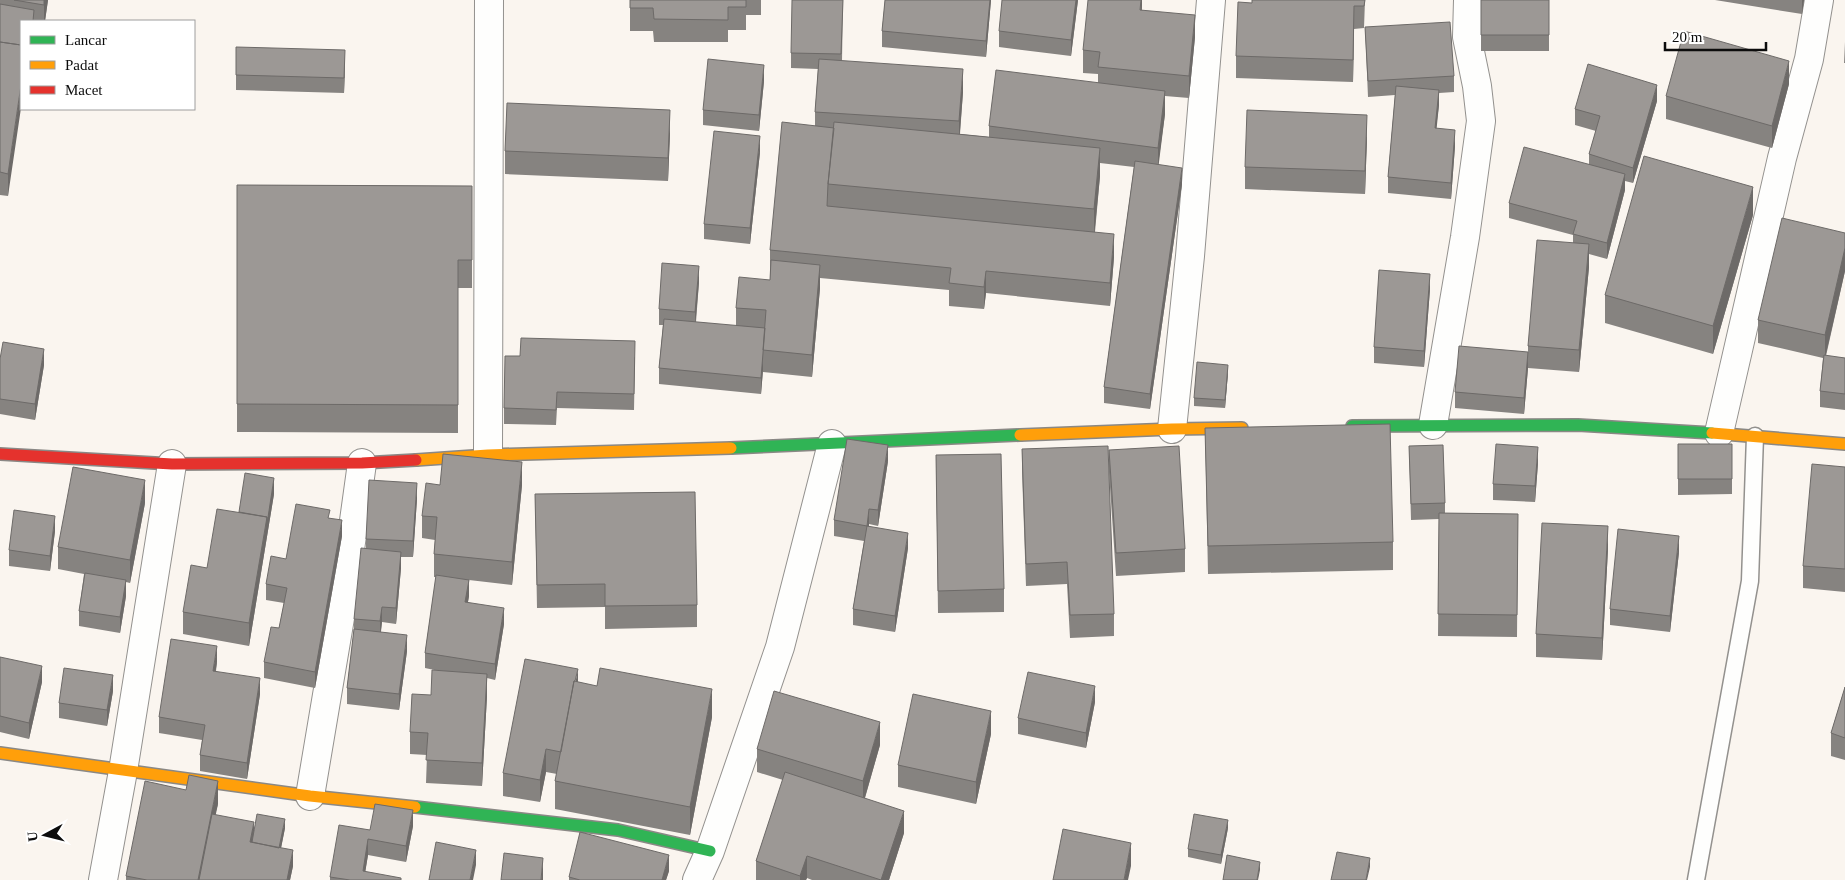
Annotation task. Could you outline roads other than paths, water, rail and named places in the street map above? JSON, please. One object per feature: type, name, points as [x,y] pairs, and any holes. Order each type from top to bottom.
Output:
[{"type":"main road","points":[[1336,426],[1578,425],[1719,433],[1845,444]]},
{"type":"main road","points":[[0,454],[172,464],[362,463],[488,455],[654,451],[1172,429],[1249,428]]},
{"type":"main road","points":[[0,753],[310,796],[618,830],[710,851]]},
{"type":"street","points":[[488,455],[489,0]]},
{"type":"street","points":[[1172,429],[1190,256],[1211,0]]},
{"type":"street","points":[[1433,425],[1466,237],[1481,121],[1477,86],[1467,37],[1468,0]]},
{"type":"street","points":[[1719,433],[1782,158],[1810,59],[1819,0]]},
{"type":"street","points":[[697,880],[710,851],[780,647],[832,444]]},
{"type":"street","points":[[310,796],[343,600],[362,463]]},
{"type":"street","points":[[103,880],[123,771],[172,464]]},
{"type":"lane","points":[[1696,880],[1750,581],[1755,436]]}]
